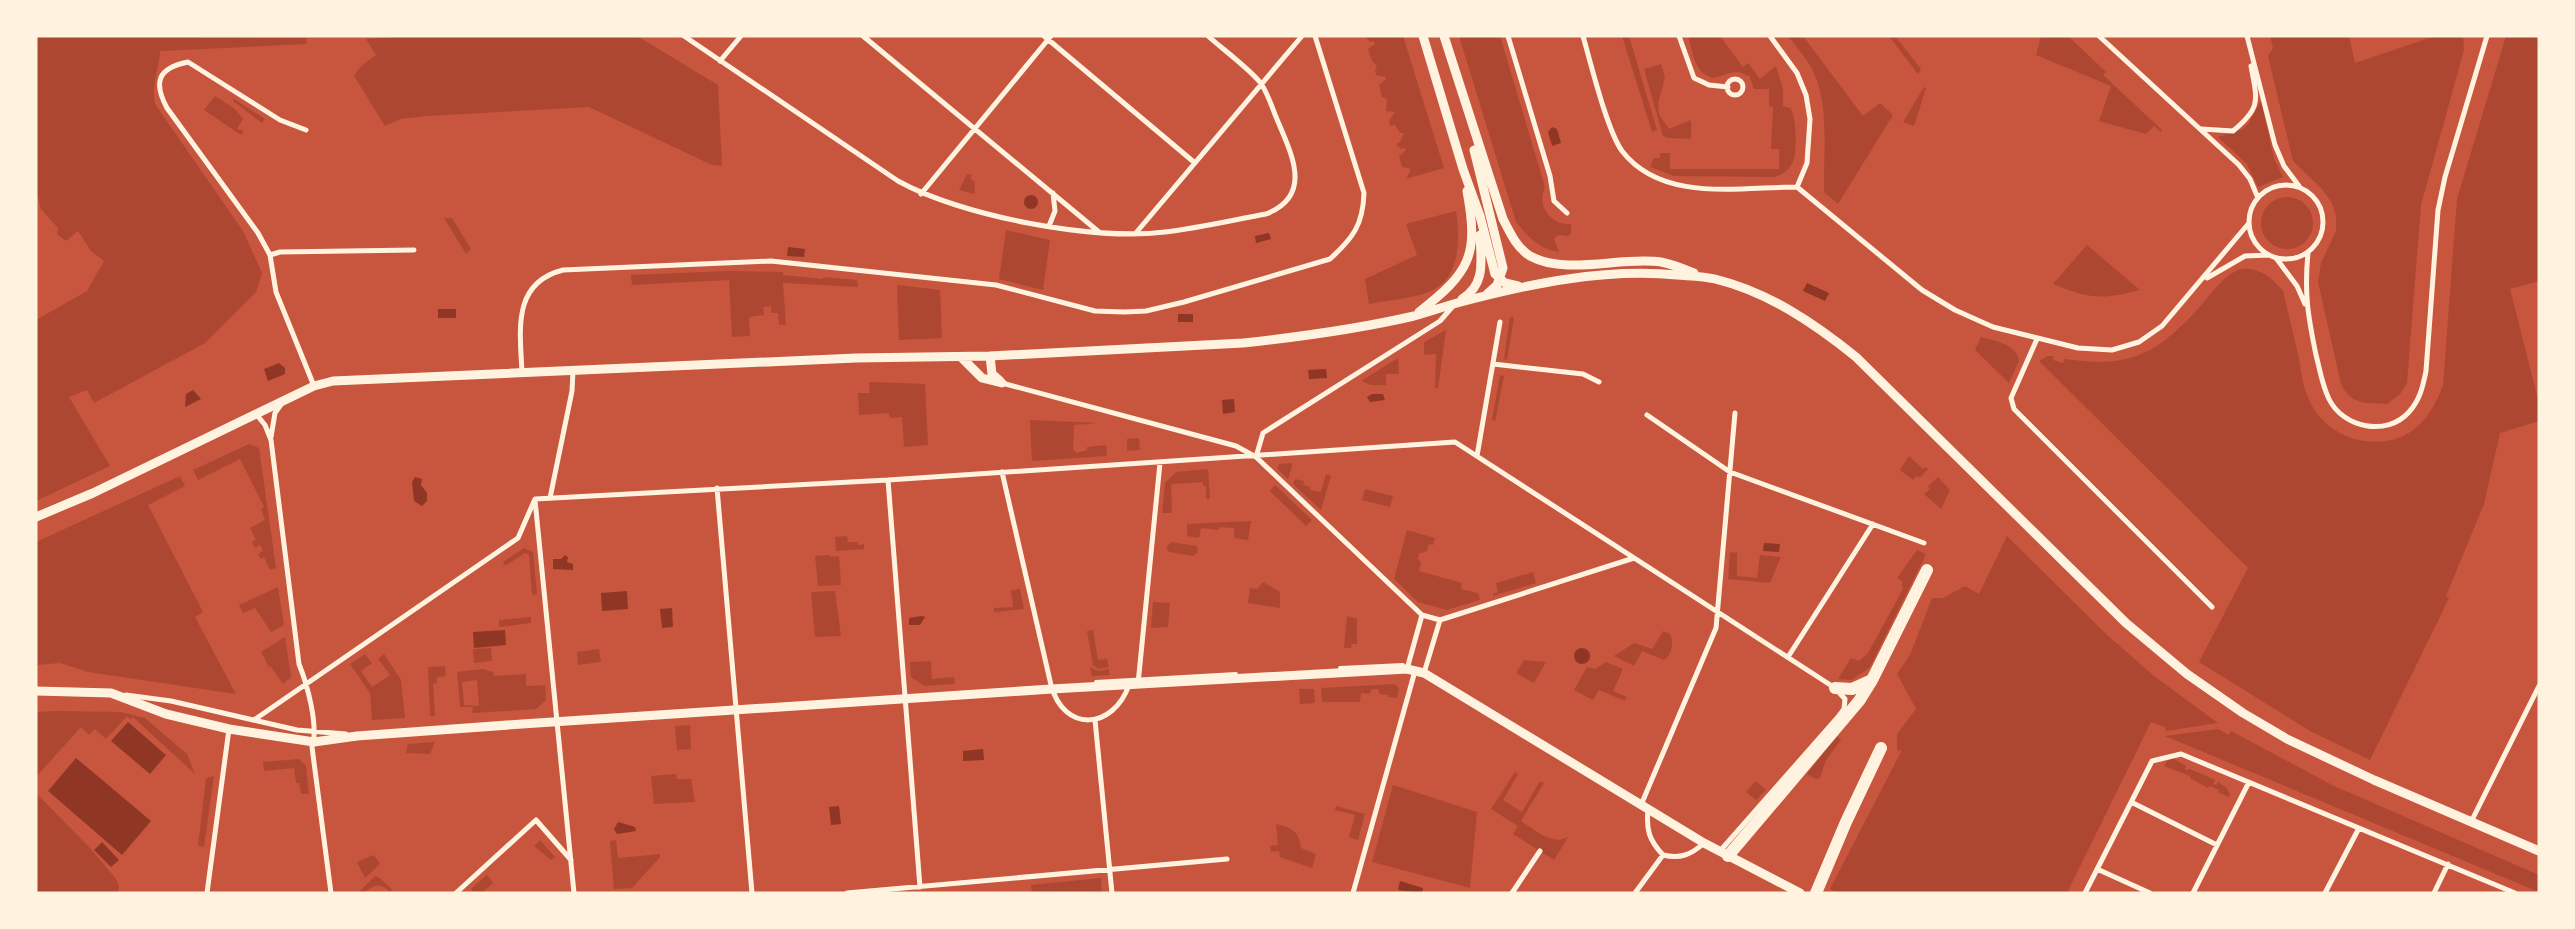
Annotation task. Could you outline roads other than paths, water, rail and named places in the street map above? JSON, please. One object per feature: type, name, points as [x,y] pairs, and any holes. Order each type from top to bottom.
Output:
[{"type":"highway","points":[[1724,854],[1851,711],[1872,680],[1927,570]]},
{"type":"highway","points":[[1835,688],[1852,689],[1872,680]]},
{"type":"highway","points":[[1816,893],[1846,822],[1881,748]]},
{"type":"street","points":[[684,36],[898,181],[921,194],[999,216],[1049,226],[1100,233],[1135,234],[1164,232],[1266,214],[1282,208],[1291,193],[1296,177],[1294,159],[1261,84],[1208,36]]},
{"type":"street","points":[[720,61],[741,36]]},
{"type":"street","points":[[863,36],[1100,233]]},
{"type":"street","points":[[1135,234],[1302,36]]},
{"type":"street","points":[[522,372],[520,321],[526,298],[530,290],[542,279],[563,270],[771,261],[996,285],[1095,311],[1124,312],[1146,311],[1184,302],[1330,259],[1348,242],[1358,228],[1364,209],[1364,193],[1315,36]]},
{"type":"street","points":[[1423,36],[1472,193],[1494,274],[1500,280],[1513,286],[1528,286]]},
{"type":"street","points":[[1444,36],[1464,103],[1503,219],[1518,246],[1530,256],[1546,262],[1574,264],[1661,262],[1755,292],[1787,308],[1826,333],[1856,357],[2126,623],[2158,652],[2220,698],[2287,739],[2470,822],[2539,851]]},
{"type":"street","points":[[1508,36],[1550,176],[1554,202],[1567,213]]},
{"type":"street","points":[[1583,36],[1611,126],[1622,150],[1640,168],[1664,182],[1687,188],[1797,186],[1922,290],[1955,310],[1993,327],[2078,348],[2112,350],[2139,342],[2162,326],[2202,281],[2249,223]]},
{"type":"street","points":[[1679,36],[1694,78],[1709,85],[1728,87]]},
{"type":"street","points":[[1770,36],[1798,73],[1806,95],[1810,119],[1807,163],[1797,186]]},
{"type":"street","points":[[2099,36],[2239,165],[2250,179],[2258,198]]},
{"type":"street","points":[[2308,253],[2306,306],[2322,382],[2329,401],[2347,420],[2371,427],[2394,423],[2408,413],[2422,394],[2426,370],[2438,210],[2443,185],[2487,36]]},
{"type":"street","points":[[2200,130],[2233,130],[2250,117],[2257,99],[2247,37]]},
{"type":"street","points":[[2247,37],[2275,146],[2284,166],[2299,187]]},
{"type":"street","points":[[921,194],[1048,38],[1195,163]]},
{"type":"street","points":[[306,130],[280,120],[188,62],[172,65],[160,80],[158,91],[167,108],[258,233],[270,255],[276,292],[314,386]]},
{"type":"street","points":[[1464,103],[1472,144],[1502,256],[1503,268],[1500,280],[1491,293],[1478,298]]},
{"type":"street","points":[[1414,316],[1456,281],[1468,257],[1472,239],[1472,218],[1463,169]]},
{"type":"street","points":[[2277,186],[2299,187],[2310,192],[2318,201],[2324,223],[2322,235],[2308,253],[2292,259],[2276,258],[2268,255],[2258,247],[2252,236],[2249,223],[2253,205],[2258,198],[2277,186]]},
{"type":"street","points":[[1049,226],[1055,211],[1053,192]]},
{"type":"street","points":[[1256,457],[1263,433],[1440,322],[1455,303],[1474,292],[1482,264],[1480,233],[1472,193]]},
{"type":"street","points":[[270,255],[280,252],[414,250]]},
{"type":"street","points":[[2202,281],[2245,256],[2268,255]]},
{"type":"street","points":[[2276,258],[2296,286],[2306,306]]},
{"type":"street","points":[[36,517],[93,493],[314,386],[341,380],[856,358],[990,356],[1251,342],[1283,339],[1414,316],[1455,303],[1528,286],[1592,276],[1652,273],[1714,278]]},
{"type":"street","points":[[1477,456],[1500,322]]},
{"type":"street","points":[[2037,339],[2011,398],[2014,409],[2212,607]]},
{"type":"street","points":[[990,356],[992,374],[1002,383]]},
{"type":"street","points":[[961,357],[982,378],[1236,446],[1256,457],[1422,615],[1440,620],[1634,558]]},
{"type":"street","points":[[1493,364],[1582,374],[1599,382]]},
{"type":"street","points":[[550,498],[572,391],[573,371]]},
{"type":"street","points":[[271,440],[275,413],[284,401]]},
{"type":"street","points":[[1704,843],[1687,855],[1675,858],[1663,854],[1652,843],[1647,829],[1644,808],[1716,628],[1735,413]]},
{"type":"street","points":[[256,414],[265,425],[271,440],[299,664],[306,683],[314,731],[312,747],[330,893]]},
{"type":"street","points":[[1647,415],[1730,472],[1924,543]]},
{"type":"street","points":[[535,499],[888,480],[1256,457],[1455,442],[1788,657],[1835,688],[1845,699],[1844,709],[1724,854]]},
{"type":"street","points":[[1002,472],[1052,687],[1058,702],[1068,713],[1081,719],[1095,720],[1111,714],[1123,702],[1135,683],[1160,463]]},
{"type":"street","points":[[888,480],[920,887]]},
{"type":"street","points":[[718,488],[752,893]]},
{"type":"street","points":[[254,720],[518,538],[535,499]]},
{"type":"street","points":[[535,499],[574,893]]},
{"type":"street","points":[[1788,657],[1873,524]]},
{"type":"street","points":[[1353,893],[1413,669],[1422,615]]},
{"type":"street","points":[[1413,669],[1440,620]]},
{"type":"street","points":[[111,693],[166,714],[229,729],[314,742],[358,736],[737,711],[1052,687],[1413,669],[1704,843],[1800,893]]},
{"type":"street","points":[[2470,822],[2539,686]]},
{"type":"street","points":[[36,692],[111,693],[171,701],[297,730],[358,736]]},
{"type":"street","points":[[1095,720],[1112,893]]},
{"type":"street","points":[[207,893],[229,729]]},
{"type":"street","points":[[2085,893],[2152,761],[2181,754],[2515,893]]},
{"type":"street","points":[[2193,893],[2249,782]]},
{"type":"street","points":[[2131,802],[2217,846]]},
{"type":"street","points":[[456,893],[536,820],[571,860]]},
{"type":"street","points":[[2326,893],[2359,828]]},
{"type":"street","points":[[1512,893],[1540,852]]},
{"type":"street","points":[[1635,893],[1663,854]]},
{"type":"street","points":[[847,893],[1227,859]]},
{"type":"street","points":[[2434,893],[2448,864]]},
{"type":"street","points":[[2097,870],[2150,893]]}]
